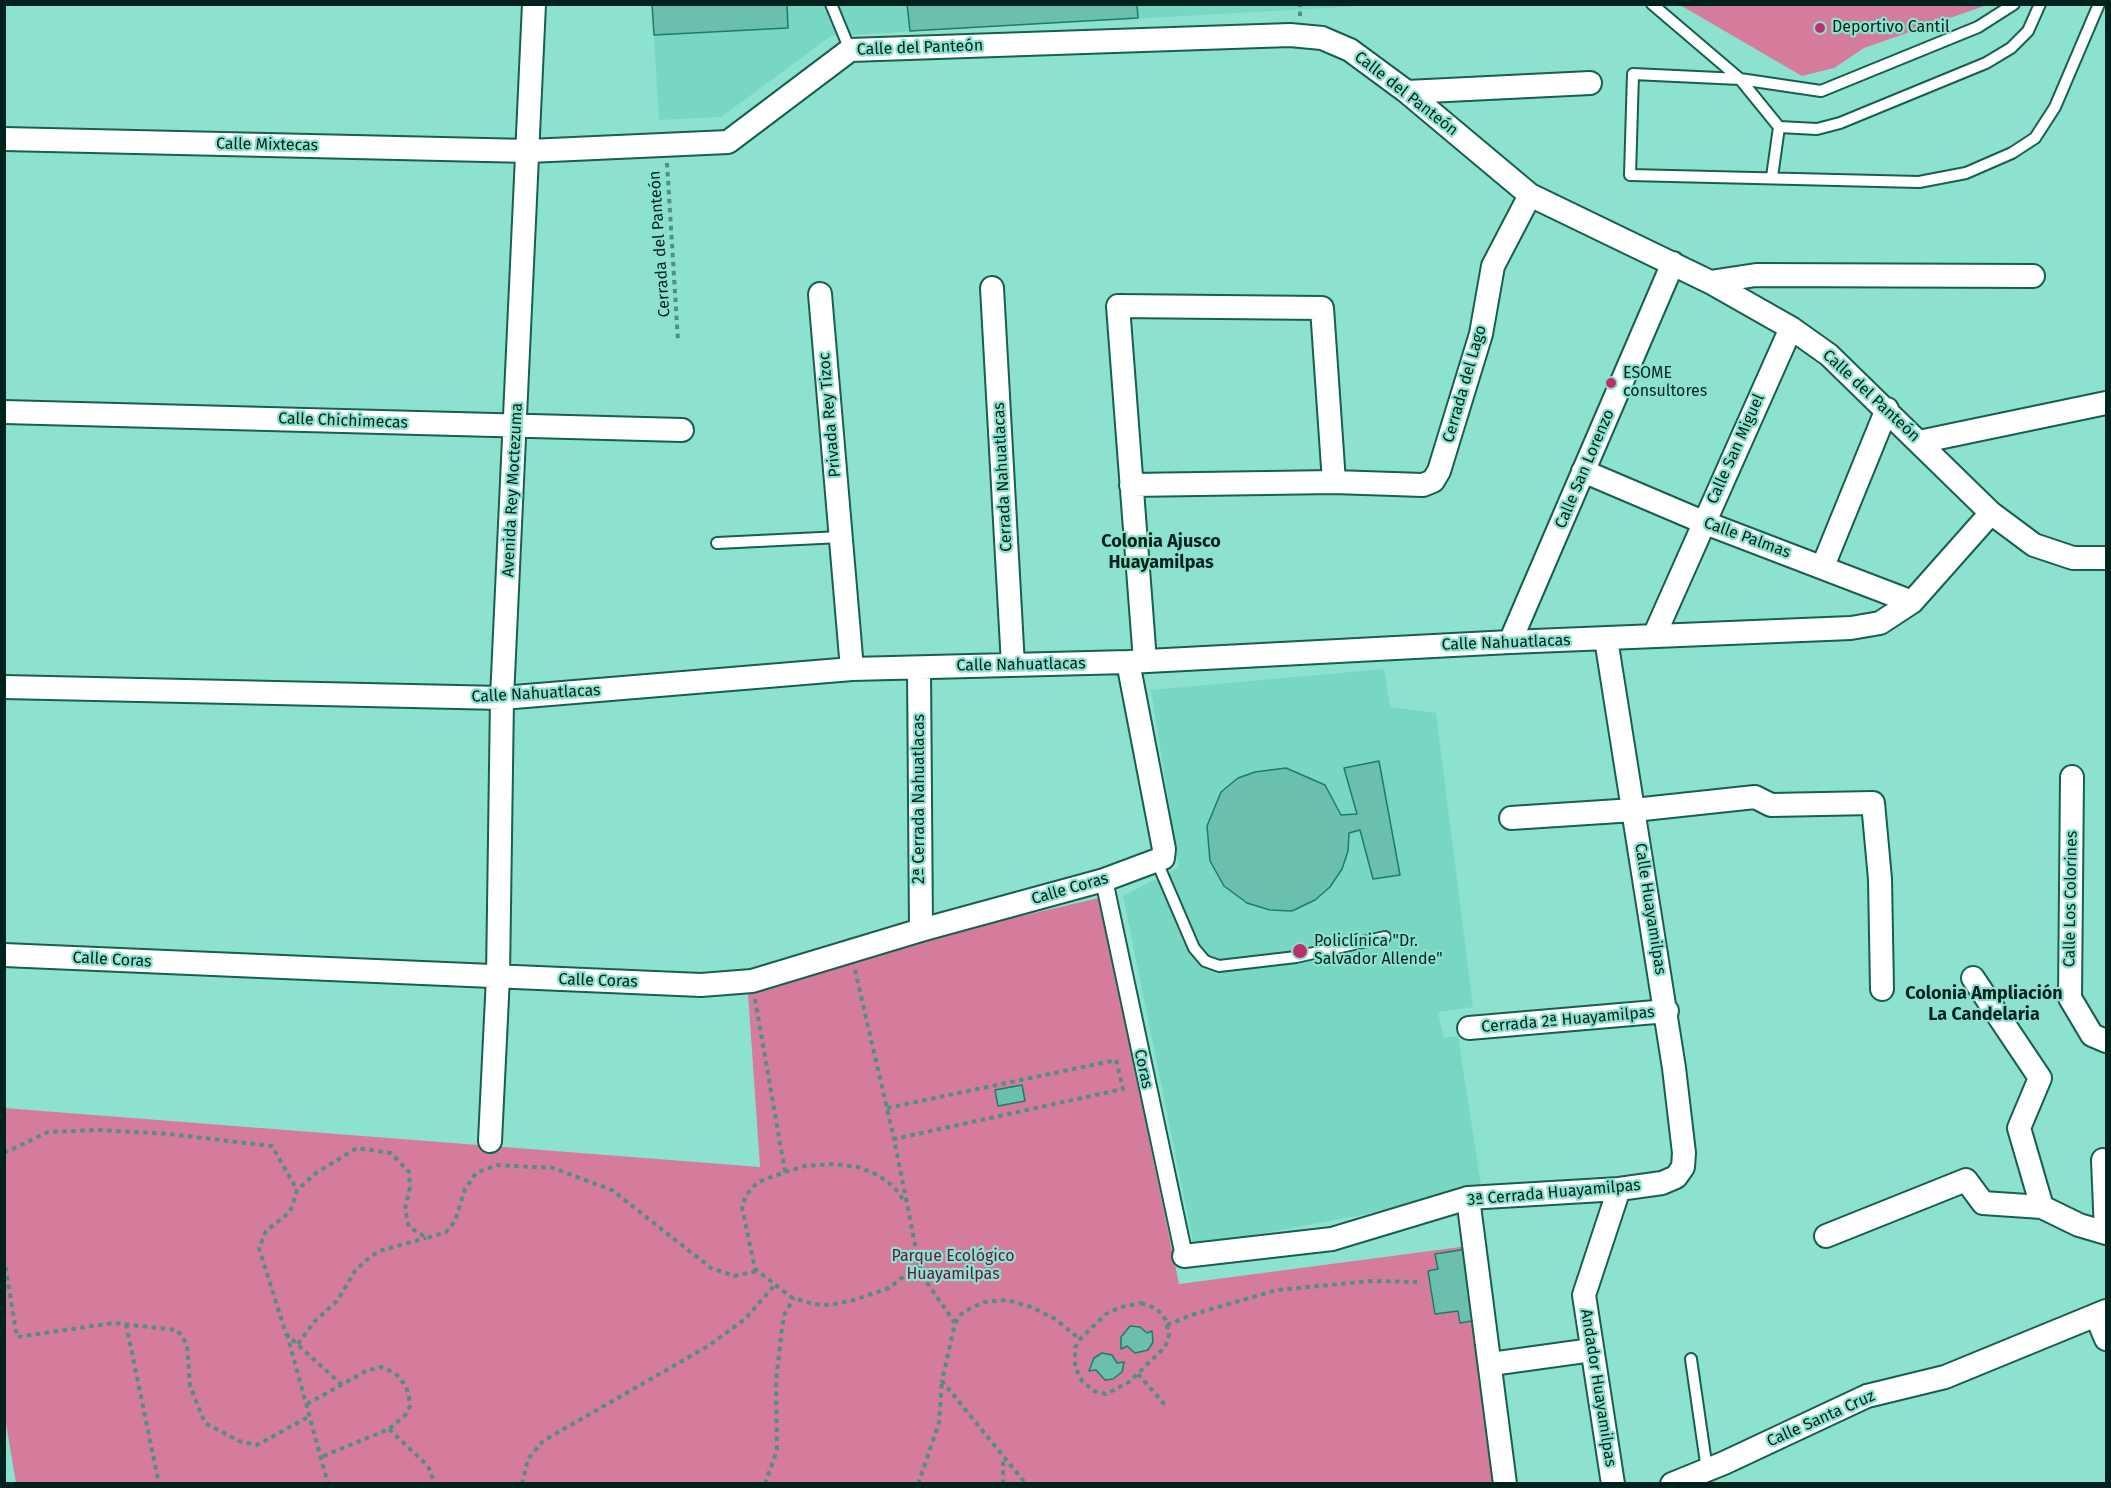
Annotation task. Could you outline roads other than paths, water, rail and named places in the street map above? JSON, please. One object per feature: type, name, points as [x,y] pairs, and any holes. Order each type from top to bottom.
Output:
[{"type":"street","name":"Avenida Rey Moctezuma","points":[[490,1141],[498,977],[502,698],[534,4]]},
{"type":"street","name":"Calle del Panteón","points":[[529,151],[728,142],[850,50],[1290,35],[1322,38],[1350,50],[1407,92],[1530,195],[1710,282],[1791,328],[1829,354],[1991,513],[2034,545],[2051,553],[2073,558],[2106,558]]},
{"type":"street","points":[[1407,92],[1590,83]]},
{"type":"street","name":"Calle Mixtecas","points":[[4,139],[529,151]]},
{"type":"street","name":"Cerrada del Lago","points":[[1131,484],[1334,482],[1424,484],[1433,481],[1439,471],[1481,334],[1493,266],[1530,195]]},
{"type":"street","name":"Calle San Lorenzo","points":[[1510,642],[1673,263]]},
{"type":"street","points":[[1710,282],[1756,275],[2033,276]]},
{"type":"street","name":"Cerrada Nahuatlacas","points":[[992,288],[1013,665]]},
{"type":"street","name":"Privada Rey Tizoc","points":[[820,294],[852,669]]},
{"type":"street","points":[[1161,855],[1136,662],[1131,484],[1118,306],[1322,308],[1334,482]]},
{"type":"street","name":"Calle San Miguel","points":[[1654,636],[1791,328]]},
{"type":"street","points":[[1919,442],[2106,403]]},
{"type":"street","points":[[1823,566],[1887,409]]},
{"type":"street","name":"Calle Chichimecas","points":[[4,412],[682,430]]},
{"type":"street","name":"Calle Palmas","points":[[1583,471],[1703,522],[1823,566],[1912,602]]},
{"type":"street","name":"Calle Nahuatlacas","points":[[4,687],[502,698],[852,669],[1136,662],[1510,642],[1851,628],[1880,622],[1912,602],[1991,513]]},
{"type":"street","name":"Calle Huayamilpas","points":[[1606,639],[1667,1011],[1684,1152],[1683,1167],[1676,1177]]},
{"type":"street","name":"2ª Cerrada Nahuatlacas","points":[[919,668],[921,930]]},
{"type":"street","name":"Calle Los Colorines","points":[[2072,777],[2070,998],[2092,1035],[2106,1041]]},
{"type":"street","points":[[1511,818],[1634,810],[1755,797],[1771,805],[1873,803],[1880,879],[1882,989]]},
{"type":"street","name":"Calle Coras","points":[[4,955],[701,985],[752,981],[921,930],[1104,880],[1161,855]]},
{"type":"street","name":"Coras","points":[[1104,880],[1184,1257]]},
{"type":"street","points":[[1973,978],[2040,1078],[2019,1128],[2042,1206]]},
{"type":"street","name":"Cerrada 2ª Huayamilpas","points":[[1469,1028],[1667,1011]]},
{"type":"street","points":[[1827,1236],[1966,1179],[1983,1203],[2042,1206],[2079,1225],[2106,1232],[2103,1160]]},
{"type":"street","name":"3ª Cerrada Huayamilpas","points":[[1184,1257],[1332,1239],[1468,1198],[1619,1189],[1662,1183],[1676,1177]]},
{"type":"street","name":"Andador Huayamilpas","points":[[1613,1484],[1584,1295],[1619,1189]]},
{"type":"street","points":[[1468,1198],[1505,1484]]},
{"type":"street","points":[[2101,1313],[2106,1339]]},
{"type":"street","name":"Calle Santa Cruz","points":[[1672,1484],[1867,1396],[1945,1377],[2101,1313]]},
{"type":"street","points":[[1491,1364],[1592,1350]]},
{"type":"lane","points":[[831,4],[850,50]]},
{"type":"lane","points":[[1652,4],[1740,79],[1779,127],[1772,177]]},
{"type":"lane","points":[[2014,4],[1978,27],[1821,91],[1740,79],[1633,74],[1630,176],[1772,177],[1919,182],[1966,173],[2012,153],[2036,138],[2055,107],[2099,4]]},
{"type":"lane","points":[[1779,127],[1817,129],[1839,123],[1986,63],[2011,48],[2028,31],[2040,4]]},
{"type":"lane","points":[[717,543],[841,537]]},
{"type":"lane","points":[[1161,855],[1194,948],[1205,961],[1219,966],[1296,957],[1385,937]]},
{"type":"lane","points":[[1691,1359],[1707,1470]]},
{"type":"place","name":"Deportivo Cantil","points":[[1820,28]]},
{"type":"place","name":"ESOME consultores","points":[[1611,383]]},
{"type":"place","name":"Policlínica \"Dr. Salvador Allende\"","points":[[1300,951]]},
{"type":"district","name":"Colonia Ajusco Huayamilpas","points":[[1161,552]]},
{"type":"district","name":"Colonia Ampliación La Candelaria","points":[[1984,1004]]},
{"type":"park label","name":"Parque Ecológico Huayamilpas","points":[[953,1266]]}]
